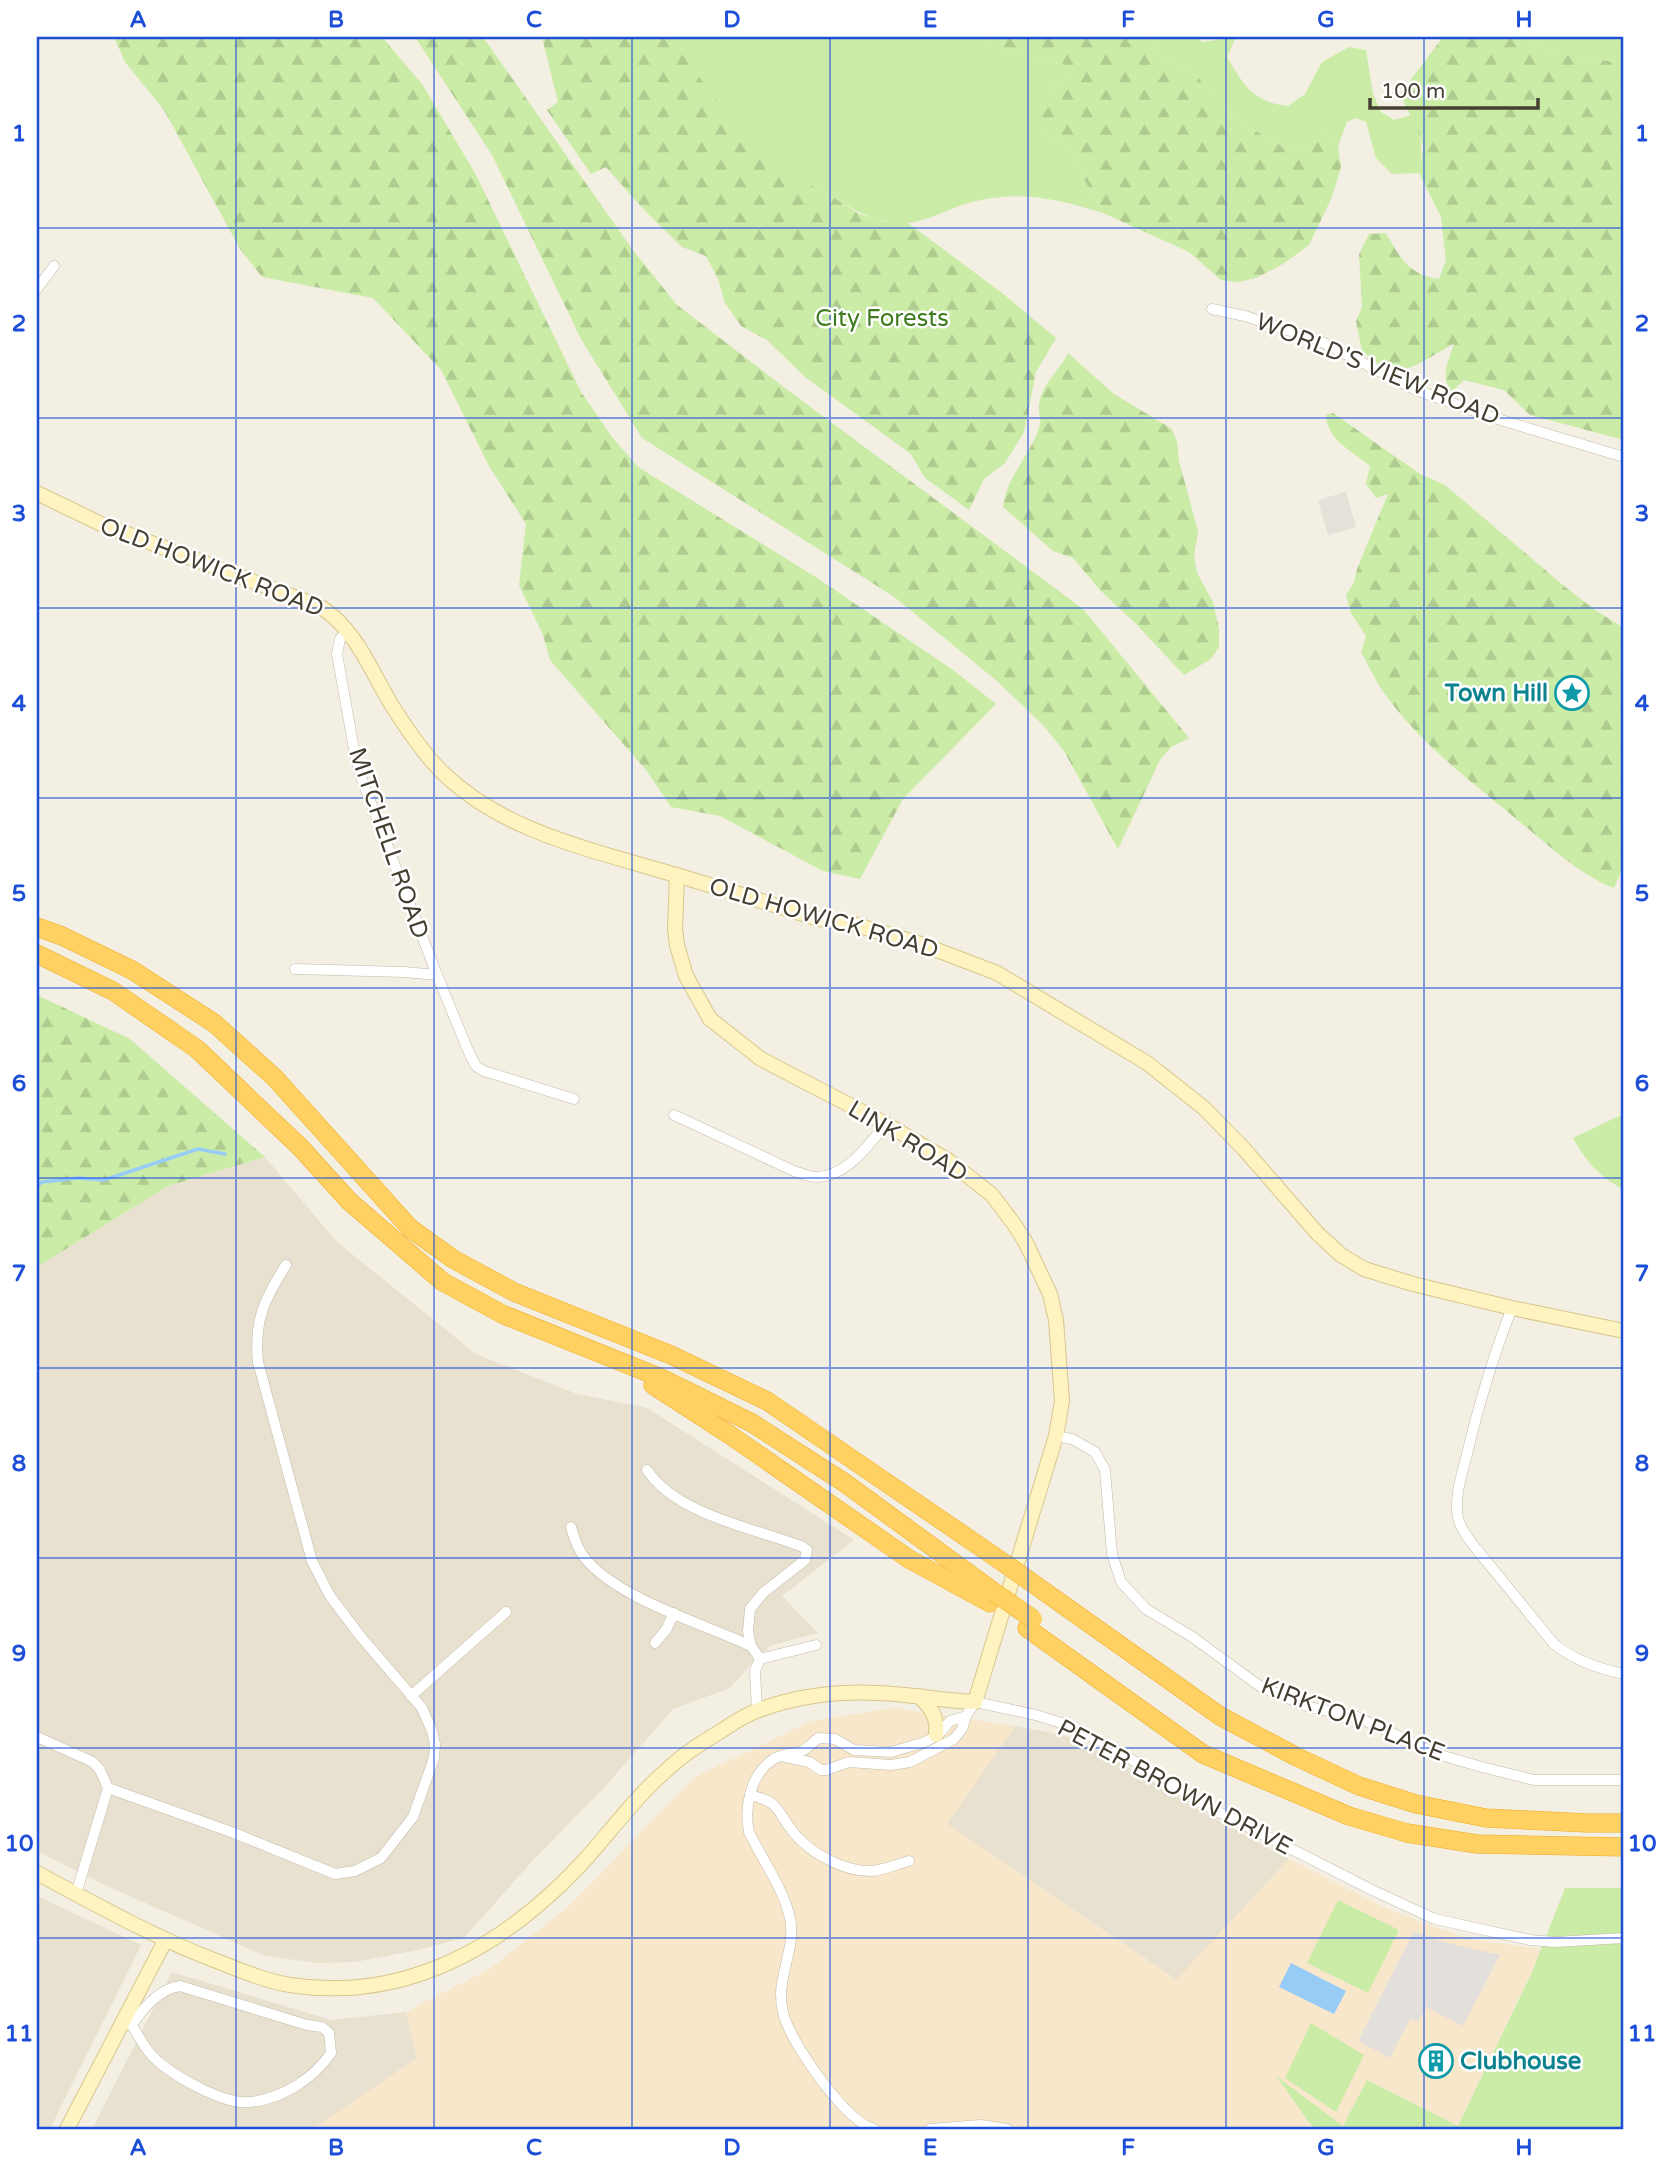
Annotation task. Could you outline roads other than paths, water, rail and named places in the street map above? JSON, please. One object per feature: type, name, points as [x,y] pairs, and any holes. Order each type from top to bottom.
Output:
[{"type":"highway","points":[[37,928],[62,936],[132,970],[214,1023],[275,1078],[410,1228],[453,1259],[514,1292],[671,1355],[767,1401],[1004,1563],[1220,1716],[1297,1758],[1359,1786],[1416,1804],[1486,1818],[1624,1823]]},
{"type":"highway","points":[[37,954],[113,991],[197,1049],[301,1148],[349,1201],[443,1282],[504,1315],[659,1377],[752,1423],[845,1483],[992,1597],[1210,1750],[1278,1787],[1349,1816],[1408,1833],[1477,1844],[1624,1847]]},
{"type":"highway","points":[[586,1348],[648,1381],[909,1559],[992,1597]]},
{"type":"street","points":[[37,289],[54,266]]},
{"type":"street","name":"WORLD'S VIEW ROAD","points":[[1212,309],[1245,316],[1318,340],[1416,390],[1491,417],[1624,457]]},
{"type":"street","name":"OLD HOWICK ROAD","points":[[37,493],[101,524],[321,607],[335,616],[348,630],[391,704],[425,752],[464,791],[510,821],[605,854],[819,919],[853,925],[920,944],[997,973],[1147,1063],[1204,1108],[1244,1149],[1318,1234],[1352,1263],[1383,1277],[1511,1308],[1624,1331]]},
{"type":"street","name":"MITCHELL ROAD","points":[[348,630],[340,639],[337,654],[355,755],[373,811],[476,1066],[484,1071],[575,1099]]},
{"type":"street","name":"LINK ROAD","points":[[677,875],[677,945],[686,976],[710,1019],[761,1059],[887,1124],[949,1161],[992,1195],[1026,1243],[1050,1294],[1056,1320],[1062,1401],[1056,1436],[975,1702]]},
{"type":"street","name":"MITCHELL ROAD","points":[[295,969],[437,975]]},
{"type":"street","points":[[674,1115],[814,1178],[831,1175],[846,1167],[887,1124]]},
{"type":"street","points":[[108,1788],[234,1833],[335,1874],[355,1871],[381,1858],[413,1818],[435,1758],[435,1744],[429,1719],[360,1637],[330,1596],[312,1561],[258,1362],[256,1340],[258,1320],[267,1295],[286,1265]]},
{"type":"street","points":[[1511,1308],[1495,1350],[1478,1409],[1460,1481],[1458,1518],[1463,1531],[1474,1546],[1554,1644],[1564,1652],[1624,1675]]},
{"type":"street","name":"KIRKTON PLACE","points":[[1056,1436],[1085,1445],[1095,1452],[1100,1461],[1107,1483],[1112,1554],[1121,1582],[1146,1609],[1191,1636],[1261,1687],[1309,1707],[1357,1717],[1437,1754],[1482,1767],[1534,1780],[1624,1780]]},
{"type":"street","points":[[647,1470],[656,1483],[669,1494],[718,1518],[803,1546],[807,1550],[805,1560],[764,1592],[750,1609],[748,1631],[751,1646],[760,1659]]},
{"type":"street","points":[[571,1527],[580,1550],[601,1574],[637,1596],[751,1646]]},
{"type":"street","points":[[411,1696],[506,1612]]},
{"type":"street","points":[[655,1643],[666,1630],[674,1613]]},
{"type":"street","points":[[760,1659],[816,1645]]},
{"type":"street","points":[[757,1711],[755,1671],[760,1659]]},
{"type":"street","name":"PETER BROWN DRIVE","points":[[37,1873],[165,1941],[252,1975],[290,1984],[329,1987],[366,1985],[434,1970],[493,1940],[537,1908],[667,1770],[690,1751],[757,1711],[795,1699],[842,1693],[880,1693],[975,1702],[1036,1715],[1074,1727],[1203,1804],[1435,1919],[1530,1940],[1555,1942],[1624,1938]]},
{"type":"street","points":[[919,1696],[934,1712],[937,1722],[936,1735]]},
{"type":"street","points":[[781,1756],[809,1762],[821,1770],[831,1770],[849,1762],[891,1765],[910,1762],[954,1739],[975,1702]]},
{"type":"street","points":[[874,2129],[855,2125],[794,2040],[786,2024],[781,1990],[791,1934],[790,1915],[749,1832],[747,1814],[750,1795],[763,1768],[773,1759],[806,1750],[815,1739],[835,1739],[854,1750],[891,1752],[925,1742],[950,1721],[965,1716]]},
{"type":"street","points":[[37,1737],[93,1762],[108,1788],[76,1894]]},
{"type":"street","points":[[750,1795],[769,1800],[778,1807],[800,1840],[841,1864],[869,1871],[909,1861]]},
{"type":"street","points":[[67,2129],[127,2023],[165,1941]]},
{"type":"street","points":[[180,1986],[322,2028],[329,2034],[331,2053],[313,2074],[299,2084],[270,2098],[248,2102],[222,2097],[181,2078],[159,2063],[127,2023],[155,1998],[171,1987],[180,1986]]},
{"type":"street","points":[[930,2129],[981,2125],[1007,2129]]},
{"type":"water","points":[[1291,1963],[1346,1991],[1334,2014],[1279,1987]]},
{"type":"waterway","points":[[37,1186],[42,1182],[78,1178],[104,1180],[198,1149],[225,1154]]},
{"type":"place","name":"Town Hill","points":[[1572,693]]},
{"type":"place","name":"Clubhouse","points":[[1436,2061]]},
{"type":"park label","name":"City Forests","points":[[882,318]]}]
